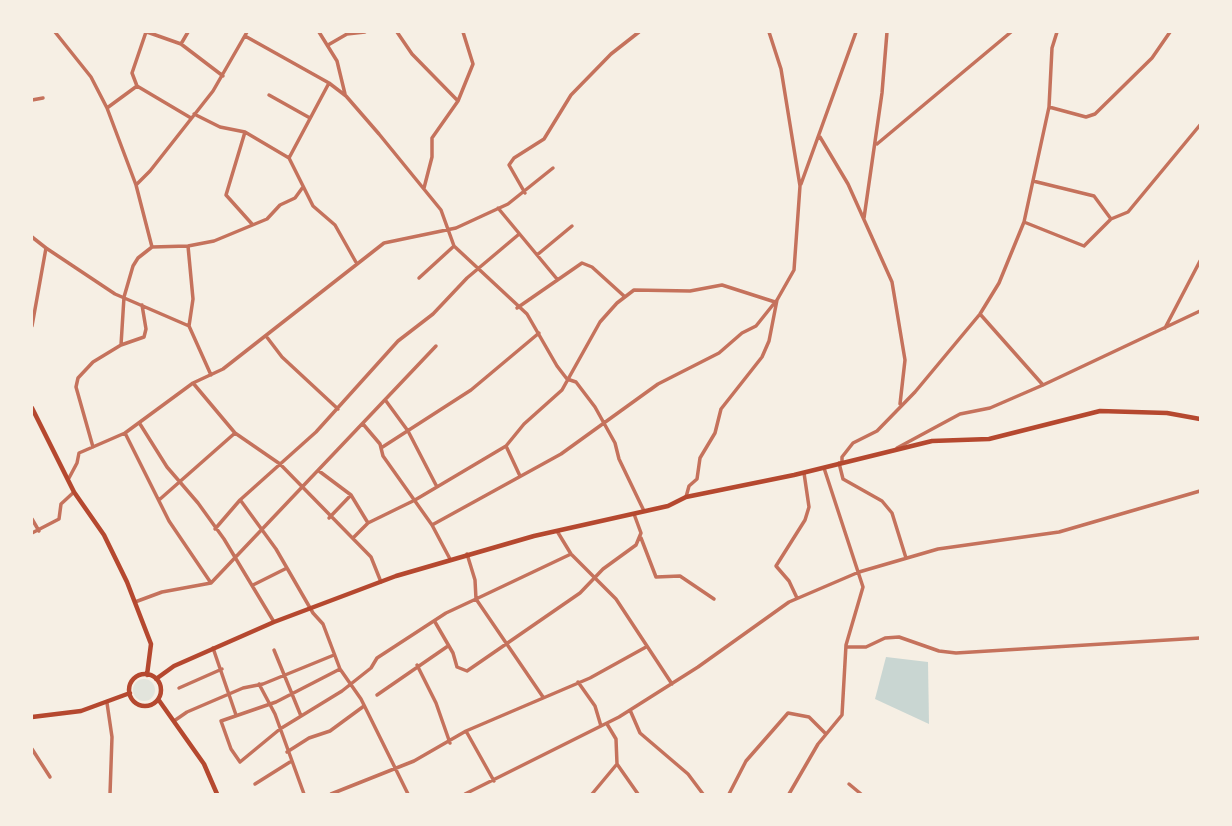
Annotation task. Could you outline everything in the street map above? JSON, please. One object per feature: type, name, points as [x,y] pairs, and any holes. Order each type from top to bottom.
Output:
[{"type":"main road","points":[[32,408],[74,492],[104,535],[135,602],[151,644],[147,675]]},
{"type":"main road","points":[[156,680],[174,666],[213,648],[381,582],[467,554],[644,512],[686,497],[804,473],[947,439],[989,439],[1100,411],[1167,414],[1200,419]]},
{"type":"main road","points":[[130,694],[140,705],[150,705],[158,699],[160,689],[156,680],[147,675]]},
{"type":"main road","points":[[130,694],[132,681],[147,675]]},
{"type":"main road","points":[[32,717],[61,715],[130,694]]},
{"type":"main road","points":[[158,699],[204,764],[217,794]]},
{"type":"street","points":[[55,32],[91,77],[107,108],[136,185],[152,247]]},
{"type":"street","points":[[223,76],[181,44],[146,32],[132,73],[137,86],[193,116],[220,127],[245,132],[289,158],[313,206],[329,217],[345,238],[358,264]]},
{"type":"street","points":[[181,44],[188,32]]},
{"type":"street","points":[[319,32],[337,61],[346,96]]},
{"type":"street","points":[[328,45],[347,34],[365,32]]},
{"type":"street","points":[[397,32],[412,54],[458,101]]},
{"type":"street","points":[[424,188],[432,157],[432,138],[458,101],[473,64],[463,32]]},
{"type":"street","points":[[525,193],[509,165],[514,158],[544,139],[571,94],[611,54],[639,32]]},
{"type":"street","points":[[432,525],[561,454],[658,384],[724,349],[742,333],[756,326],[776,301],[794,270],[800,186],[781,68],[769,32]]},
{"type":"street","points":[[800,186],[856,32]]},
{"type":"street","points":[[864,220],[887,32]]},
{"type":"street","points":[[875,145],[1011,32]]},
{"type":"street","points":[[906,558],[892,513],[882,501],[843,479],[842,457],[853,443],[877,431],[981,314],[1011,258],[1024,222],[1049,107],[1052,48],[1057,32]]},
{"type":"street","points":[[1049,107],[1086,117],[1095,114],[1152,58],[1170,32]]},
{"type":"street","points":[[136,185],[223,76],[246,34],[329,83],[346,96],[424,188],[443,215],[454,246],[517,308],[527,314],[542,343],[567,379],[576,382],[604,424],[644,512]]},
{"type":"street","points":[[289,158],[329,83]]},
{"type":"street","points":[[107,108],[137,86]]},
{"type":"street","points":[[269,95],[310,118]]},
{"type":"street","points":[[32,100],[43,98]]},
{"type":"street","points":[[1024,222],[1084,246],[1111,219],[1128,212],[1200,125]]},
{"type":"street","points":[[245,132],[226,195],[252,224]]},
{"type":"street","points":[[820,137],[848,184],[892,282],[905,360],[900,406]]},
{"type":"street","points":[[69,478],[78,463],[79,453],[140,424],[193,383],[211,375],[266,337],[384,243],[448,231],[525,193],[553,168]]},
{"type":"street","points":[[1033,181],[1094,196],[1111,219]]},
{"type":"street","points":[[121,345],[124,297],[138,258],[152,247],[188,246],[214,241],[267,219],[280,205],[295,198],[303,187]]},
{"type":"street","points":[[498,208],[557,279]]},
{"type":"street","points":[[537,255],[572,226]]},
{"type":"street","points":[[215,529],[240,500],[338,409],[398,341],[433,314],[477,269],[518,235]]},
{"type":"street","points":[[32,237],[57,258],[124,297],[188,326]]},
{"type":"street","points":[[188,246],[193,299],[188,326],[211,375]]},
{"type":"street","points":[[419,278],[454,246]]},
{"type":"street","points":[[32,326],[46,248]]},
{"type":"street","points":[[1165,328],[1200,261]]},
{"type":"street","points":[[517,308],[572,267],[586,264],[624,296]]},
{"type":"street","points":[[353,538],[368,523],[415,500],[506,446],[524,424],[559,394],[587,350],[600,322],[624,296],[634,290],[690,291],[722,285],[776,301]]},
{"type":"street","points":[[686,497],[689,486],[696,479],[701,458],[715,433],[720,409],[765,349],[776,301]]},
{"type":"street","points":[[93,447],[76,387],[78,378],[93,362],[121,345],[144,337],[142,305]]},
{"type":"street","points":[[892,451],[960,414],[990,408],[1200,311]]},
{"type":"street","points":[[981,314],[1043,385]]},
{"type":"street","points":[[381,448],[471,390],[539,333]]},
{"type":"street","points":[[266,337],[282,357],[338,409]]},
{"type":"street","points":[[135,602],[162,592],[211,583],[436,346]]},
{"type":"street","points":[[193,383],[235,433],[280,464],[329,518],[371,557],[381,582]]},
{"type":"street","points":[[386,401],[408,431],[437,486]]},
{"type":"street","points":[[140,424],[179,482],[198,503],[234,561],[253,585],[274,622]]},
{"type":"street","points":[[363,424],[432,525],[450,559]]},
{"type":"street","points":[[125,433],[169,521],[211,583]]},
{"type":"street","points":[[159,500],[235,433]]},
{"type":"street","points":[[506,446],[520,476]]},
{"type":"street","points":[[789,794],[825,733],[837,722],[844,707],[846,647],[863,587],[824,468]]},
{"type":"street","points":[[318,471],[351,495],[368,523]]},
{"type":"street","points":[[797,598],[789,580],[776,566],[805,520],[808,499],[804,473]]},
{"type":"street","points":[[464,794],[494,782],[607,723],[672,684],[797,598],[859,572],[953,546],[1059,532],[1200,491]]},
{"type":"street","points":[[32,533],[59,519],[61,504],[74,492]]},
{"type":"street","points":[[329,518],[351,495]]},
{"type":"street","points":[[240,500],[323,624],[340,669],[364,706],[408,794]]},
{"type":"street","points":[[634,514],[659,579],[675,574],[714,599]]},
{"type":"street","points":[[32,519],[39,531]]},
{"type":"street","points":[[557,531],[571,554],[586,566],[594,579],[616,599],[672,684]]},
{"type":"street","points":[[435,622],[459,670],[467,671],[507,646],[594,579],[641,538]]},
{"type":"street","points":[[467,554],[475,580],[475,599],[543,697]]},
{"type":"street","points":[[340,669],[292,694],[221,721],[231,749],[240,762],[280,729],[331,699],[371,667],[377,658],[475,599],[571,554]]},
{"type":"street","points":[[253,585],[286,568]]},
{"type":"street","points":[[846,647],[866,647],[885,638],[899,637],[939,651],[956,653],[1200,638]]},
{"type":"street","points":[[377,695],[448,646]]},
{"type":"street","points":[[331,794],[397,768],[450,743],[466,731],[578,682],[646,647]]},
{"type":"street","points":[[213,648],[236,715]]},
{"type":"street","points":[[274,650],[301,717]]},
{"type":"street","points":[[174,722],[187,712],[334,655]]},
{"type":"street","points":[[417,665],[450,743]]},
{"type":"street","points":[[179,688],[222,669]]},
{"type":"street","points":[[578,682],[594,706],[601,726]]},
{"type":"street","points":[[259,684],[280,729],[290,762],[296,768],[304,794]]},
{"type":"street","points":[[107,703],[112,737],[110,794]]},
{"type":"street","points":[[287,752],[309,738],[330,731],[364,706]]},
{"type":"street","points":[[630,710],[640,733],[688,774],[703,794]]},
{"type":"street","points":[[729,794],[746,761],[788,713],[809,717],[825,733]]},
{"type":"street","points":[[607,723],[616,739],[617,764],[638,794]]},
{"type":"street","points":[[466,731],[494,782]]},
{"type":"street","points":[[32,749],[50,777]]},
{"type":"street","points":[[255,784],[290,762]]},
{"type":"street","points":[[592,794],[617,764]]},
{"type":"street","points":[[849,784],[861,794]]},
{"type":"shaded area","points":[[886,657],[928,662],[929,724],[875,699]]},
{"type":"shaded area","points":[[140,679],[148,679],[155,686],[155,694],[148,701],[140,701],[133,694],[133,686]]}]
